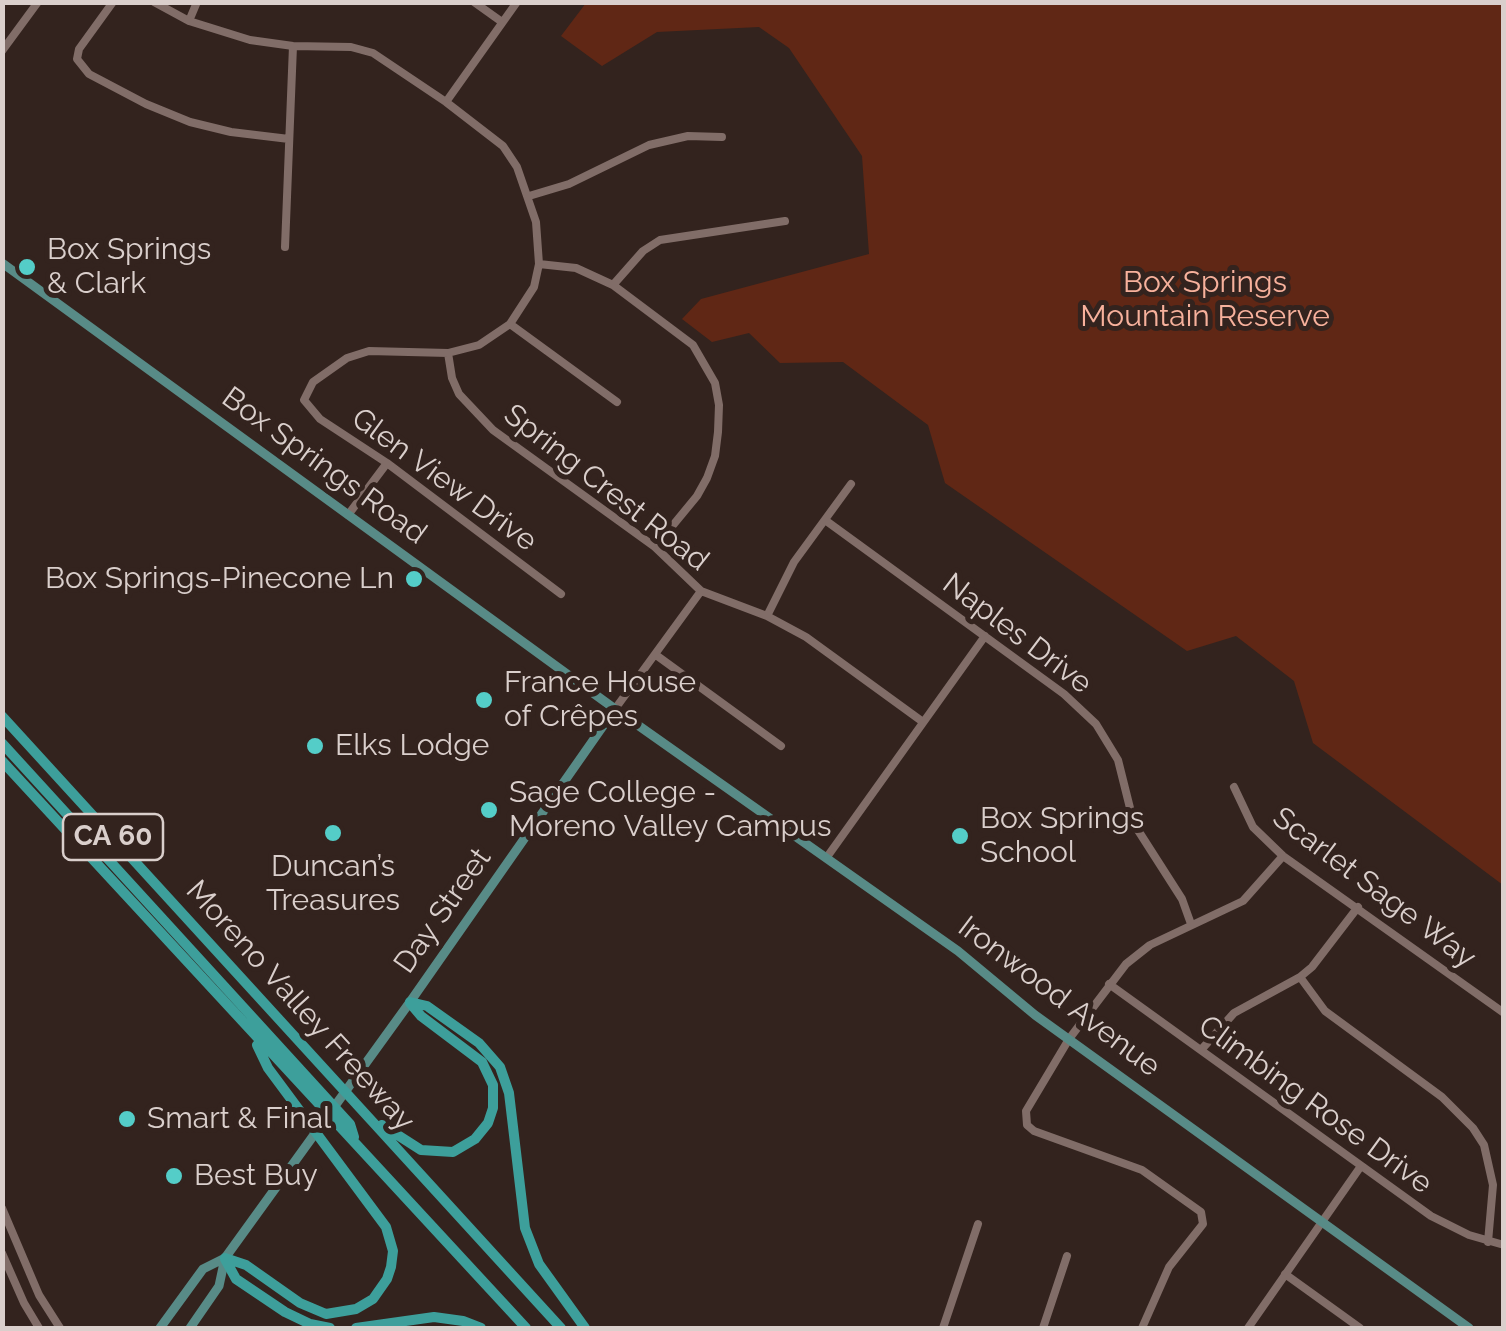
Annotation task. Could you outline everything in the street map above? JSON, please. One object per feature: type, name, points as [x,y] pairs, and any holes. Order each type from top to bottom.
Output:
[{"type":"highway","name":"Moreno Valley Freeway","points":[[2,716],[562,1328]]},
{"type":"highway","points":[[2,742],[313,1091]]},
{"type":"highway","name":"Moreno Valley Freeway","points":[[2,760],[252,1034],[313,1091],[526,1328]]},
{"type":"highway","points":[[360,1108],[408,1143],[433,1153],[462,1148],[476,1139],[488,1123],[495,1097],[482,1062],[422,1016],[410,1002]]},
{"type":"highway","points":[[410,1002],[428,1006],[479,1043],[500,1066],[512,1111],[524,1228],[539,1264],[584,1328]]},
{"type":"highway","points":[[225,1258],[246,1265],[300,1303],[326,1314],[356,1310],[373,1299],[391,1267],[390,1235],[369,1200],[268,1068],[252,1034]]},
{"type":"highway","points":[[225,1258],[236,1279],[252,1290],[296,1318],[330,1328]]},
{"type":"highway","points":[[356,1328],[434,1317],[481,1328]]},
{"type":"main road","name":"Box Springs Road","points":[[2,264],[615,710]]},
{"type":"main road","name":"Ironwood Avenue","points":[[615,710],[958,951],[1068,1039],[1469,1328]]},
{"type":"main road","name":"Day Street","points":[[190,1328],[219,1286],[225,1258],[615,710]]},
{"type":"main road","name":"Day Street","points":[[160,1328],[202,1269],[225,1258]]},
{"type":"street","points":[[2,52],[38,2]]},
{"type":"street","points":[[113,2],[79,49],[77,59],[89,74],[190,122],[231,132],[289,138]]},
{"type":"street","points":[[154,2],[189,21],[250,40],[293,46],[352,47],[373,53],[503,146],[517,167],[536,222],[539,264],[534,287],[510,324],[479,346],[448,353]]},
{"type":"street","points":[[189,21],[197,2]]},
{"type":"street","points":[[474,2],[502,22]]},
{"type":"street","points":[[446,102],[517,2]]},
{"type":"street","points":[[286,247],[293,46]]},
{"type":"street","points":[[528,196],[570,184],[649,145],[688,136],[722,137]]},
{"type":"street","points":[[613,286],[642,251],[660,240],[785,221]]},
{"type":"street","points":[[539,264],[576,268],[613,286],[693,345],[711,373],[720,405],[716,456],[698,496],[655,547]]},
{"type":"street","points":[[510,324],[616,402]]},
{"type":"street","name":"Glen View Drive","points":[[448,353],[370,351],[346,358],[313,382],[304,400],[320,419],[386,462],[562,594]]},
{"type":"street","name":"Spring Crest Road","points":[[448,353],[452,378],[472,412],[655,547],[701,592],[767,616],[806,637],[923,722]]},
{"type":"street","points":[[348,516],[386,462]]},
{"type":"street","points":[[767,616],[794,562],[850,484]]},
{"type":"street","name":"Naples Drive","points":[[825,520],[1064,694],[1096,724],[1118,760],[1134,824],[1182,899],[1191,924]]},
{"type":"street","name":"Day Street","points":[[615,710],[701,592]]},
{"type":"street","points":[[827,858],[985,636]]},
{"type":"street","points":[[656,655],[781,746]]},
{"type":"street","name":"Scarlet Sage Way","points":[[1234,787],[1253,826],[1283,856],[1504,1013]]},
{"type":"street","points":[[1142,1328],[1168,1267],[1204,1217],[1142,1170],[1042,1134],[1027,1126],[1024,1117],[1030,1100],[1068,1039],[1137,953],[1243,901],[1283,856]]},
{"type":"street","points":[[1202,1050],[1234,1013],[1300,977],[1322,957],[1358,907]]},
{"type":"street","points":[[1300,977],[1325,1011],[1442,1098],[1473,1128],[1484,1145],[1493,1185],[1488,1242]]},
{"type":"street","name":"Climbing Rose Drive","points":[[1110,984],[1447,1226],[1504,1245]]},
{"type":"street","points":[[1248,1328],[1361,1166]]},
{"type":"street","points":[[2,1208],[39,1295],[60,1328]]},
{"type":"street","points":[[943,1328],[978,1224]]},
{"type":"street","points":[[2,1254],[40,1328]]},
{"type":"street","points":[[1043,1328],[1068,1256]]},
{"type":"street","points":[[1285,1274],[1360,1328]]},
{"type":"green space","name":"Box Springs Mountain Reserve","points":[[586,3],[1503,3],[1503,885],[1313,743],[1294,681],[1236,636],[1187,651],[945,483],[928,425],[843,362],[780,363],[749,333],[712,342],[682,319],[701,299],[869,254],[862,156],[789,48],[759,27],[657,32],[602,66],[561,36]]},
{"type":"place","name":"Box Springs & Clark","points":[[27,267]]},
{"type":"place","name":"Box Springs-Pinecone Ln","points":[[414,579]]},
{"type":"place","name":"France House of Crêpes","points":[[484,700]]},
{"type":"place","name":"Elks Lodge","points":[[315,746]]},
{"type":"place","name":"Sage College - Moreno Valley Campus","points":[[489,810]]},
{"type":"place","name":"Duncan’s Treasures","points":[[333,833]]},
{"type":"place","name":"Box Springs School","points":[[960,836]]},
{"type":"place","name":"Smart & Final","points":[[127,1119]]},
{"type":"place","name":"Best Buy","points":[[174,1176]]}]
